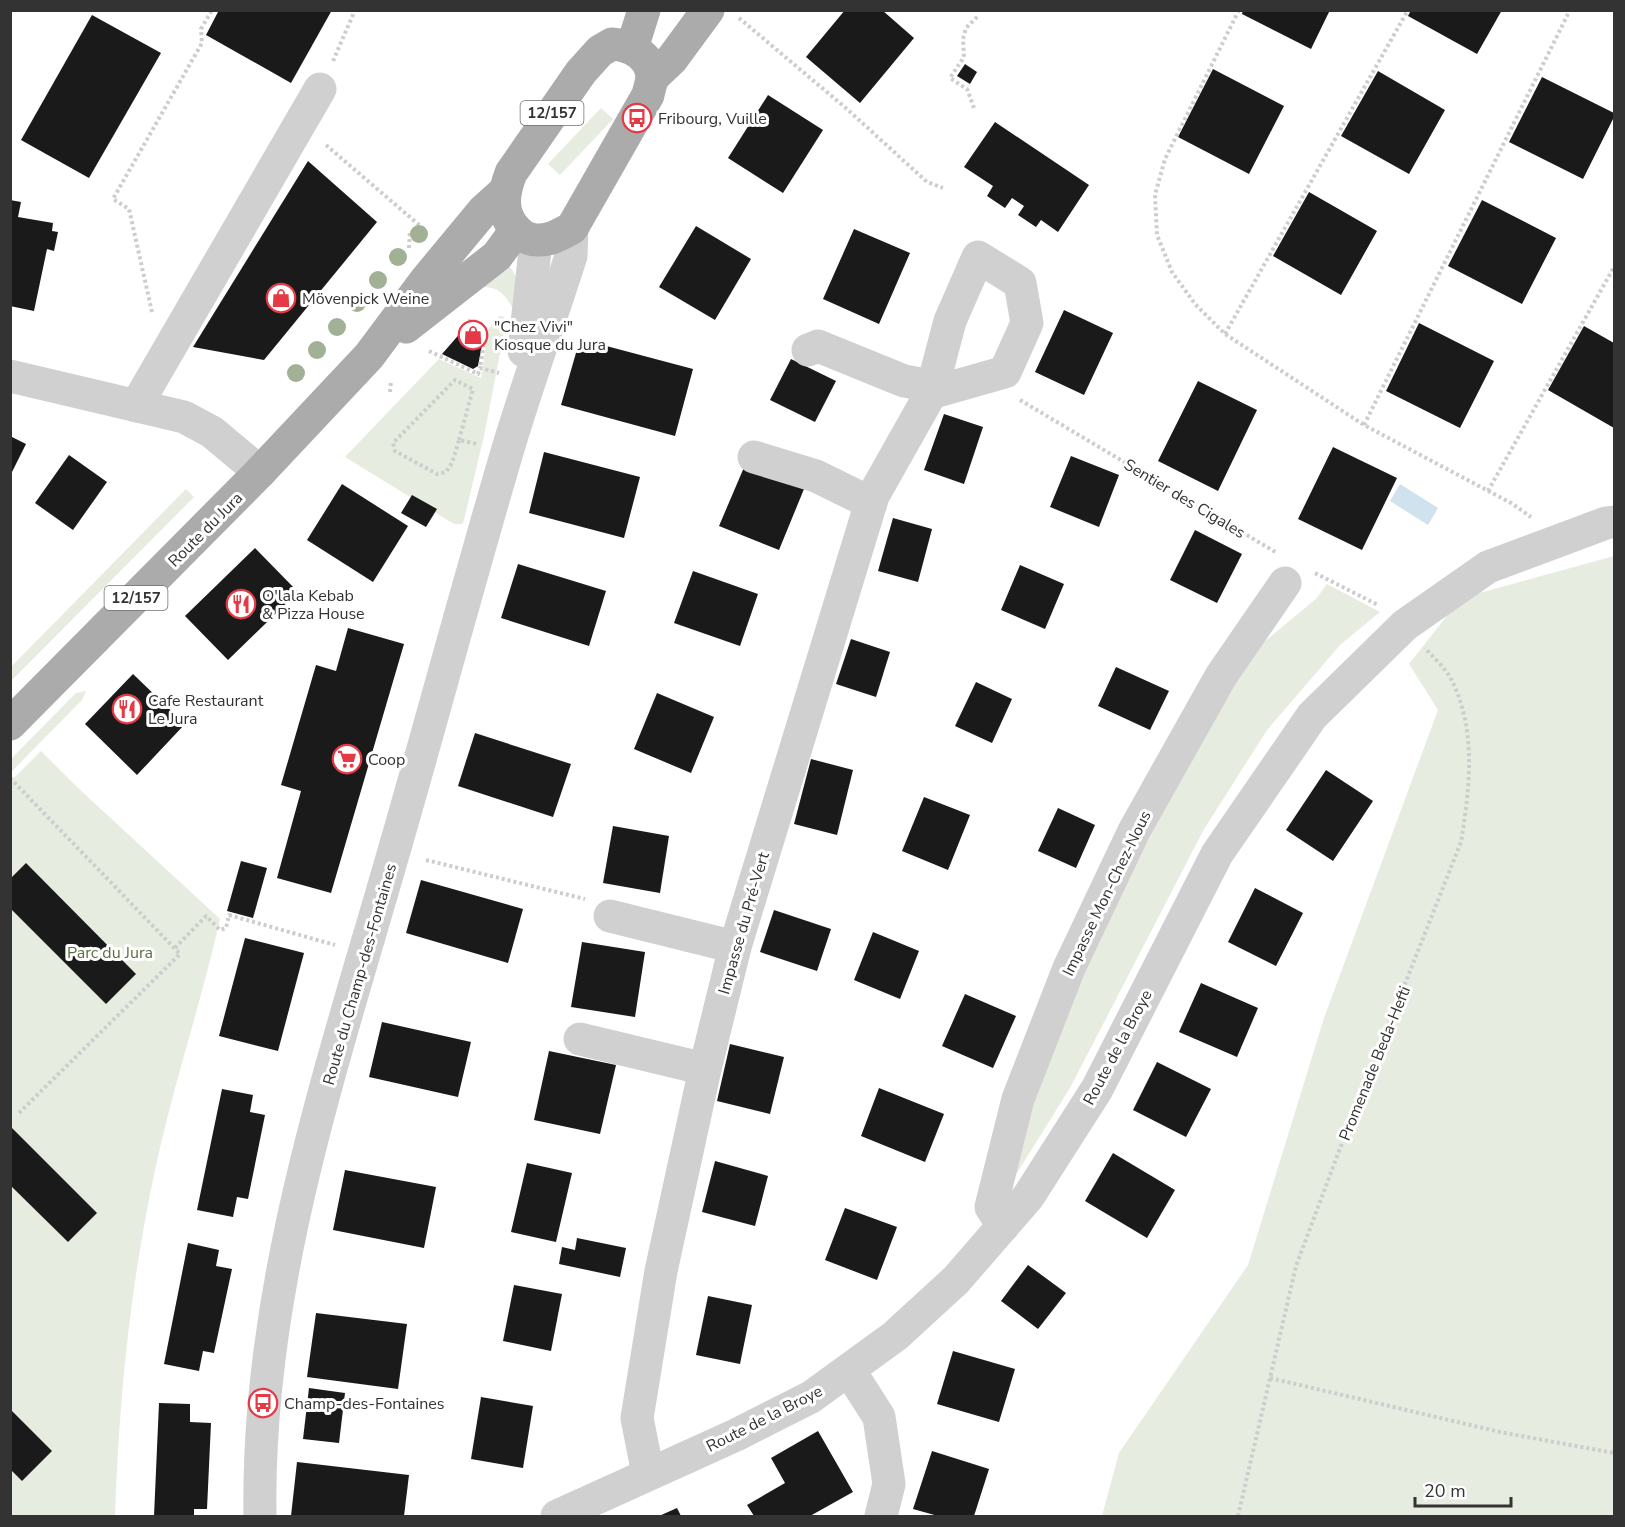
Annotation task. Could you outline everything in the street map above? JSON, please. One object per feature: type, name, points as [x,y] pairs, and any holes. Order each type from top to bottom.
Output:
[{"type":"main road","points":[[504,192],[504,208],[509,221],[526,235],[556,237],[572,228],[637,118],[648,95],[624,10]]},
{"type":"main road","points":[[636,58],[644,10]]},
{"type":"main road","points":[[636,58],[672,58],[706,12]]},
{"type":"main road","name":"12/157","points":[[504,192],[511,173],[581,72],[600,51],[636,58]]},
{"type":"main road","name":"Route du Jura","points":[[10,724],[260,472],[369,356],[425,281],[483,211],[504,192]]},
{"type":"main road","name":"Route du Jura","points":[[369,356],[526,235]]},
{"type":"street","points":[[136,406],[320,89]]},
{"type":"street","name":"Route du Champ-des-Fontaines","points":[[495,443],[571,256],[572,228]]},
{"type":"street","name":"Route du Champ-des-Fontaines","points":[[260,1516],[259,1467],[263,1404],[282,1277],[310,1143],[394,854],[495,443],[528,323],[526,235]]},
{"type":"street","name":"Impasse du Pré-Vert","points":[[648,1474],[637,1418],[661,1271],[705,1069],[735,947],[871,503],[931,389],[950,321],[978,257],[1020,283],[1027,323],[1005,372],[992,377]]},
{"type":"street","points":[[808,350],[819,346],[904,381],[931,389],[992,377]]},
{"type":"street","points":[[10,376],[184,417],[203,426],[260,472]]},
{"type":"street","points":[[754,457],[816,476],[871,503]]},
{"type":"street","name":"Route de la Broye","points":[[564,1515],[800,1403],[895,1336],[957,1280],[1028,1197],[1097,1089],[1217,854],[1312,716],[1395,617],[1488,567],[1614,522]]},
{"type":"street","name":"Impasse Mon-Chez-Nous","points":[[1004,1226],[992,1207],[1018,1099],[1069,968],[1134,831],[1221,676],[1293,570]]},
{"type":"street","points":[[610,916],[735,947]]},
{"type":"street","points":[[580,1039],[705,1069]]},
{"type":"street","points":[[849,1370],[879,1418],[889,1484],[881,1516]]},
{"type":"path","points":[[174,339],[154,324],[129,209],[113,199],[202,43],[201,30],[212,10]]},
{"type":"path","points":[[320,89],[356,10]]},
{"type":"path","points":[[1239,10],[1164,159],[1155,195],[1157,235],[1172,273],[1195,304],[1225,334],[1364,425],[1510,503],[1535,520]]},
{"type":"path","points":[[1225,334],[1408,10]]},
{"type":"path","points":[[1364,425],[1570,10]]},
{"type":"path","points":[[974,108],[967,89],[950,78],[964,57],[963,39],[966,28],[979,15]]},
{"type":"path","points":[[745,23],[847,109],[927,182],[943,188]]},
{"type":"path","points":[[300,123],[416,223]]},
{"type":"path","points":[[1488,491],[1614,267]]},
{"type":"path","points":[[429,351],[478,374],[486,330],[479,322],[466,321],[462,317]]},
{"type":"path","points":[[480,368],[502,374]]},
{"type":"path","name":"Sentier des Cigales","points":[[992,377],[1003,390],[1293,570],[1395,617]]},
{"type":"path","points":[[454,380],[473,389],[459,440],[452,463],[446,472],[437,474],[395,451],[393,443],[454,380]]},
{"type":"path","points":[[459,440],[495,443]]},
{"type":"path","name":"Promenade Beda-Hefti","points":[[1238,1516],[1296,1266],[1461,842],[1470,788],[1467,722],[1449,676],[1395,617]]},
{"type":"path","points":[[10,778],[180,954],[19,1113]]},
{"type":"path","points":[[394,854],[613,906],[610,916]]},
{"type":"path","points":[[175,948],[206,916],[220,930],[226,928],[229,915],[336,946]]},
{"type":"path","points":[[1270,1378],[1500,1432],[1614,1454]]},
{"type":"green space","points":[[601,108],[613,119],[560,175],[548,164]]},
{"type":"green space","points":[[504,266],[510,267],[516,277],[515,313],[502,294],[493,288],[481,287]]},
{"type":"green space","points":[[499,316],[503,316],[506,322],[484,436],[463,524],[454,524],[345,457],[439,359],[481,378],[488,330]]},
{"type":"green space","points":[[186,489],[194,497],[11,681],[11,667]]},
{"type":"green space","points":[[1614,556],[1614,1516],[1102,1516],[1119,1453],[1248,1265],[1324,1018],[1438,710],[1409,664],[1461,598]]},
{"type":"green space","points":[[1327,584],[1380,612],[1340,645],[1267,730],[1203,831],[1070,1088],[1017,1173],[1012,1175],[1029,1102],[1078,973],[1237,670],[1264,642],[1316,599]]},
{"type":"green space","points":[[86,691],[82,700],[11,772],[11,759],[76,693]]},
{"type":"green space","name":"Parc du Jura","points":[[41,751],[220,919],[164,1130],[140,1249],[123,1382],[115,1516],[11,1516],[10,782]]},
{"type":"water","points":[[1400,484],[1438,508],[1428,525],[1390,501]]},
{"type":"building","points":[[219,10],[332,10],[291,83],[206,35]]},
{"type":"building","points":[[845,10],[882,10],[914,38],[860,103],[806,57]]},
{"type":"building","points":[[1243,10],[1330,10],[1311,49],[1242,14]]},
{"type":"building","points":[[1411,10],[1502,10],[1477,54],[1408,16]]},
{"type":"building","points":[[92,15],[161,53],[89,178],[21,140]]},
{"type":"building","points":[[965,64],[977,72],[970,84],[957,76]]},
{"type":"building","points":[[1213,69],[1284,106],[1249,174],[1178,137]]},
{"type":"building","points":[[1378,71],[1445,110],[1409,174],[1341,136]]},
{"type":"building","points":[[1542,77],[1614,113],[1583,179],[1509,142]]},
{"type":"building","points":[[768,95],[823,130],[783,193],[728,158]]},
{"type":"building","points":[[995,122],[1089,185],[1058,232],[1041,220],[1036,227],[1018,215],[1024,206],[1012,198],[1005,208],[987,196],[993,186],[964,167]]},
{"type":"building","points":[[308,161],[377,222],[264,360],[193,347]]},
{"type":"building","points":[[1309,192],[1377,231],[1341,295],[1273,256]]},
{"type":"building","points":[[10,200],[21,202],[18,217],[53,223],[52,231],[58,232],[54,251],[47,249],[34,311],[10,306]]},
{"type":"building","points":[[1482,200],[1556,238],[1522,304],[1448,266]]},
{"type":"building","points":[[696,226],[751,259],[715,320],[659,287]]},
{"type":"building","points":[[854,229],[910,253],[879,324],[823,299]]},
{"type":"building","points":[[1064,310],[1113,333],[1084,395],[1035,372]]},
{"type":"building","points":[[1419,323],[1494,361],[1460,428],[1386,391]]},
{"type":"building","points":[[1584,326],[1614,343],[1614,428],[1548,390]]},
{"type":"building","points":[[469,328],[479,331],[483,340],[478,366],[473,369],[442,354],[463,330]]},
{"type":"building","points":[[580,339],[693,369],[675,436],[561,405]]},
{"type":"building","points":[[791,359],[836,381],[815,422],[770,400]]},
{"type":"building","points":[[1198,381],[1257,410],[1218,491],[1158,461]]},
{"type":"building","points":[[944,414],[983,427],[964,484],[924,470]]},
{"type":"building","points":[[10,436],[26,444],[10,476]]},
{"type":"building","points":[[1333,447],[1397,478],[1362,550],[1298,519]]},
{"type":"building","points":[[544,452],[640,477],[624,538],[529,513]]},
{"type":"building","points":[[69,455],[107,482],[73,530],[35,503]]},
{"type":"building","points":[[1071,456],[1119,475],[1099,527],[1050,507]]},
{"type":"building","points":[[745,465],[804,489],[779,550],[719,526]]},
{"type":"building","points":[[342,484],[408,526],[373,582],[307,540]]},
{"type":"building","points":[[412,495],[437,509],[426,527],[401,513]]},
{"type":"building","points":[[893,518],[932,529],[918,582],[878,571]]},
{"type":"building","points":[[1195,530],[1242,554],[1217,603],[1170,580]]},
{"type":"building","name":"O'lala Kebab & Pizza House","points":[[255,548],[298,592],[228,660],[185,616]]},
{"type":"building","points":[[518,564],[606,591],[589,646],[501,618]]},
{"type":"building","points":[[1020,565],[1064,584],[1045,629],[1001,610]]},
{"type":"building","points":[[693,571],[758,594],[740,646],[674,623]]},
{"type":"building","points":[[348,628],[404,644],[331,893],[277,878],[301,791],[281,785],[316,665],[336,671]]},
{"type":"building","points":[[851,639],[890,652],[876,697],[836,684]]},
{"type":"building","points":[[1116,667],[1169,691],[1150,730],[1098,706]]},
{"type":"building","points":[[133,674],[185,724],[137,775],[85,724]]},
{"type":"building","points":[[976,682],[1012,699],[992,743],[955,726]]},
{"type":"building","points":[[657,693],[714,717],[691,773],[634,749]]},
{"type":"building","points":[[475,733],[571,764],[553,817],[458,786]]},
{"type":"building","points":[[811,759],[853,770],[837,835],[794,824]]},
{"type":"building","points":[[1326,770],[1373,801],[1333,861],[1286,830]]},
{"type":"building","points":[[924,797],[970,815],[948,870],[902,851]]},
{"type":"building","points":[[1058,808],[1095,825],[1076,868],[1038,851]]},
{"type":"building","points":[[613,826],[669,836],[660,893],[603,883]]},
{"type":"building","points":[[241,861],[267,868],[253,918],[227,911]]},
{"type":"building","points":[[26,863],[136,974],[106,1004],[10,908],[10,879]]},
{"type":"building","points":[[421,880],[523,909],[508,963],[406,933]]},
{"type":"building","points":[[1255,888],[1303,913],[1276,966],[1228,942]]},
{"type":"building","points":[[774,910],[831,929],[817,971],[760,952]]},
{"type":"building","points":[[873,932],[919,951],[900,999],[854,980]]},
{"type":"building","points":[[245,938],[304,953],[278,1051],[219,1036]]},
{"type":"building","points":[[582,942],[645,952],[635,1017],[571,1007]]},
{"type":"building","points":[[1201,983],[1258,1008],[1237,1057],[1179,1032]]},
{"type":"building","points":[[965,994],[1016,1016],[993,1068],[942,1046]]},
{"type":"building","points":[[382,1022],[471,1042],[458,1097],[369,1077]]},
{"type":"building","points":[[730,1044],[784,1057],[770,1114],[717,1101]]},
{"type":"building","points":[[549,1051],[616,1065],[600,1134],[534,1120]]},
{"type":"building","points":[[1157,1062],[1211,1089],[1186,1137],[1133,1110]]},
{"type":"building","points":[[879,1088],[944,1114],[925,1162],[861,1136]]},
{"type":"building","points":[[222,1089],[253,1095],[250,1112],[265,1115],[248,1199],[237,1197],[233,1217],[197,1210]]},
{"type":"building","points":[[10,1126],[97,1213],[68,1242],[10,1185]]},
{"type":"building","points":[[1113,1153],[1175,1190],[1147,1238],[1085,1201]]},
{"type":"building","points":[[715,1161],[768,1176],[755,1226],[702,1212]]},
{"type":"building","points":[[527,1163],[572,1173],[556,1242],[511,1232]]},
{"type":"building","points":[[345,1170],[436,1187],[424,1248],[333,1230]]},
{"type":"building","points":[[845,1208],[897,1227],[877,1280],[825,1260]]},
{"type":"building","points":[[577,1238],[626,1248],[620,1277],[559,1264],[562,1247],[575,1250]]},
{"type":"building","points":[[188,1243],[219,1250],[216,1266],[232,1269],[214,1353],[203,1351],[199,1371],[164,1364]]},
{"type":"building","points":[[1028,1265],[1066,1293],[1038,1329],[1001,1301]]},
{"type":"building","points":[[514,1285],[562,1294],[551,1351],[503,1341]]},
{"type":"building","points":[[708,1296],[752,1305],[740,1364],[696,1355]]},
{"type":"building","points":[[316,1313],[407,1324],[398,1389],[307,1377]]},
{"type":"building","points":[[953,1351],[1015,1369],[999,1422],[937,1404]]},
{"type":"building","points":[[309,1388],[345,1393],[339,1443],[303,1439]]},
{"type":"building","points":[[481,1397],[533,1406],[523,1468],[471,1459]]},
{"type":"building","points":[[159,1403],[190,1404],[190,1422],[211,1423],[207,1509],[194,1509],[194,1516],[154,1516]]},
{"type":"building","points":[[10,1409],[52,1451],[22,1481],[10,1469]]},
{"type":"building","points":[[818,1431],[853,1492],[810,1516],[754,1516],[747,1505],[785,1483],[771,1458]]},
{"type":"building","points":[[932,1451],[989,1469],[974,1516],[938,1516],[913,1509]]},
{"type":"building","points":[[297,1462],[409,1475],[404,1516],[291,1516]]},
{"type":"building","points":[[677,1508],[681,1516],[659,1516]]},
{"type":"place","name":"Fribourg, Vuille","points":[[637,118]]},
{"type":"place","name":"Mövenpick Weine","points":[[281,298]]},
{"type":"place","name":"\"Chez Vivi\" Kiosque du Jura","points":[[473,335]]},
{"type":"place","name":"O'lala Kebab & Pizza House","points":[[241,604]]},
{"type":"place","name":"Cafe Restaurant Le Jura","points":[[127,709]]},
{"type":"place","name":"Coop","points":[[347,759]]},
{"type":"place","name":"Champ-des-Fontaines","points":[[263,1403]]}]
